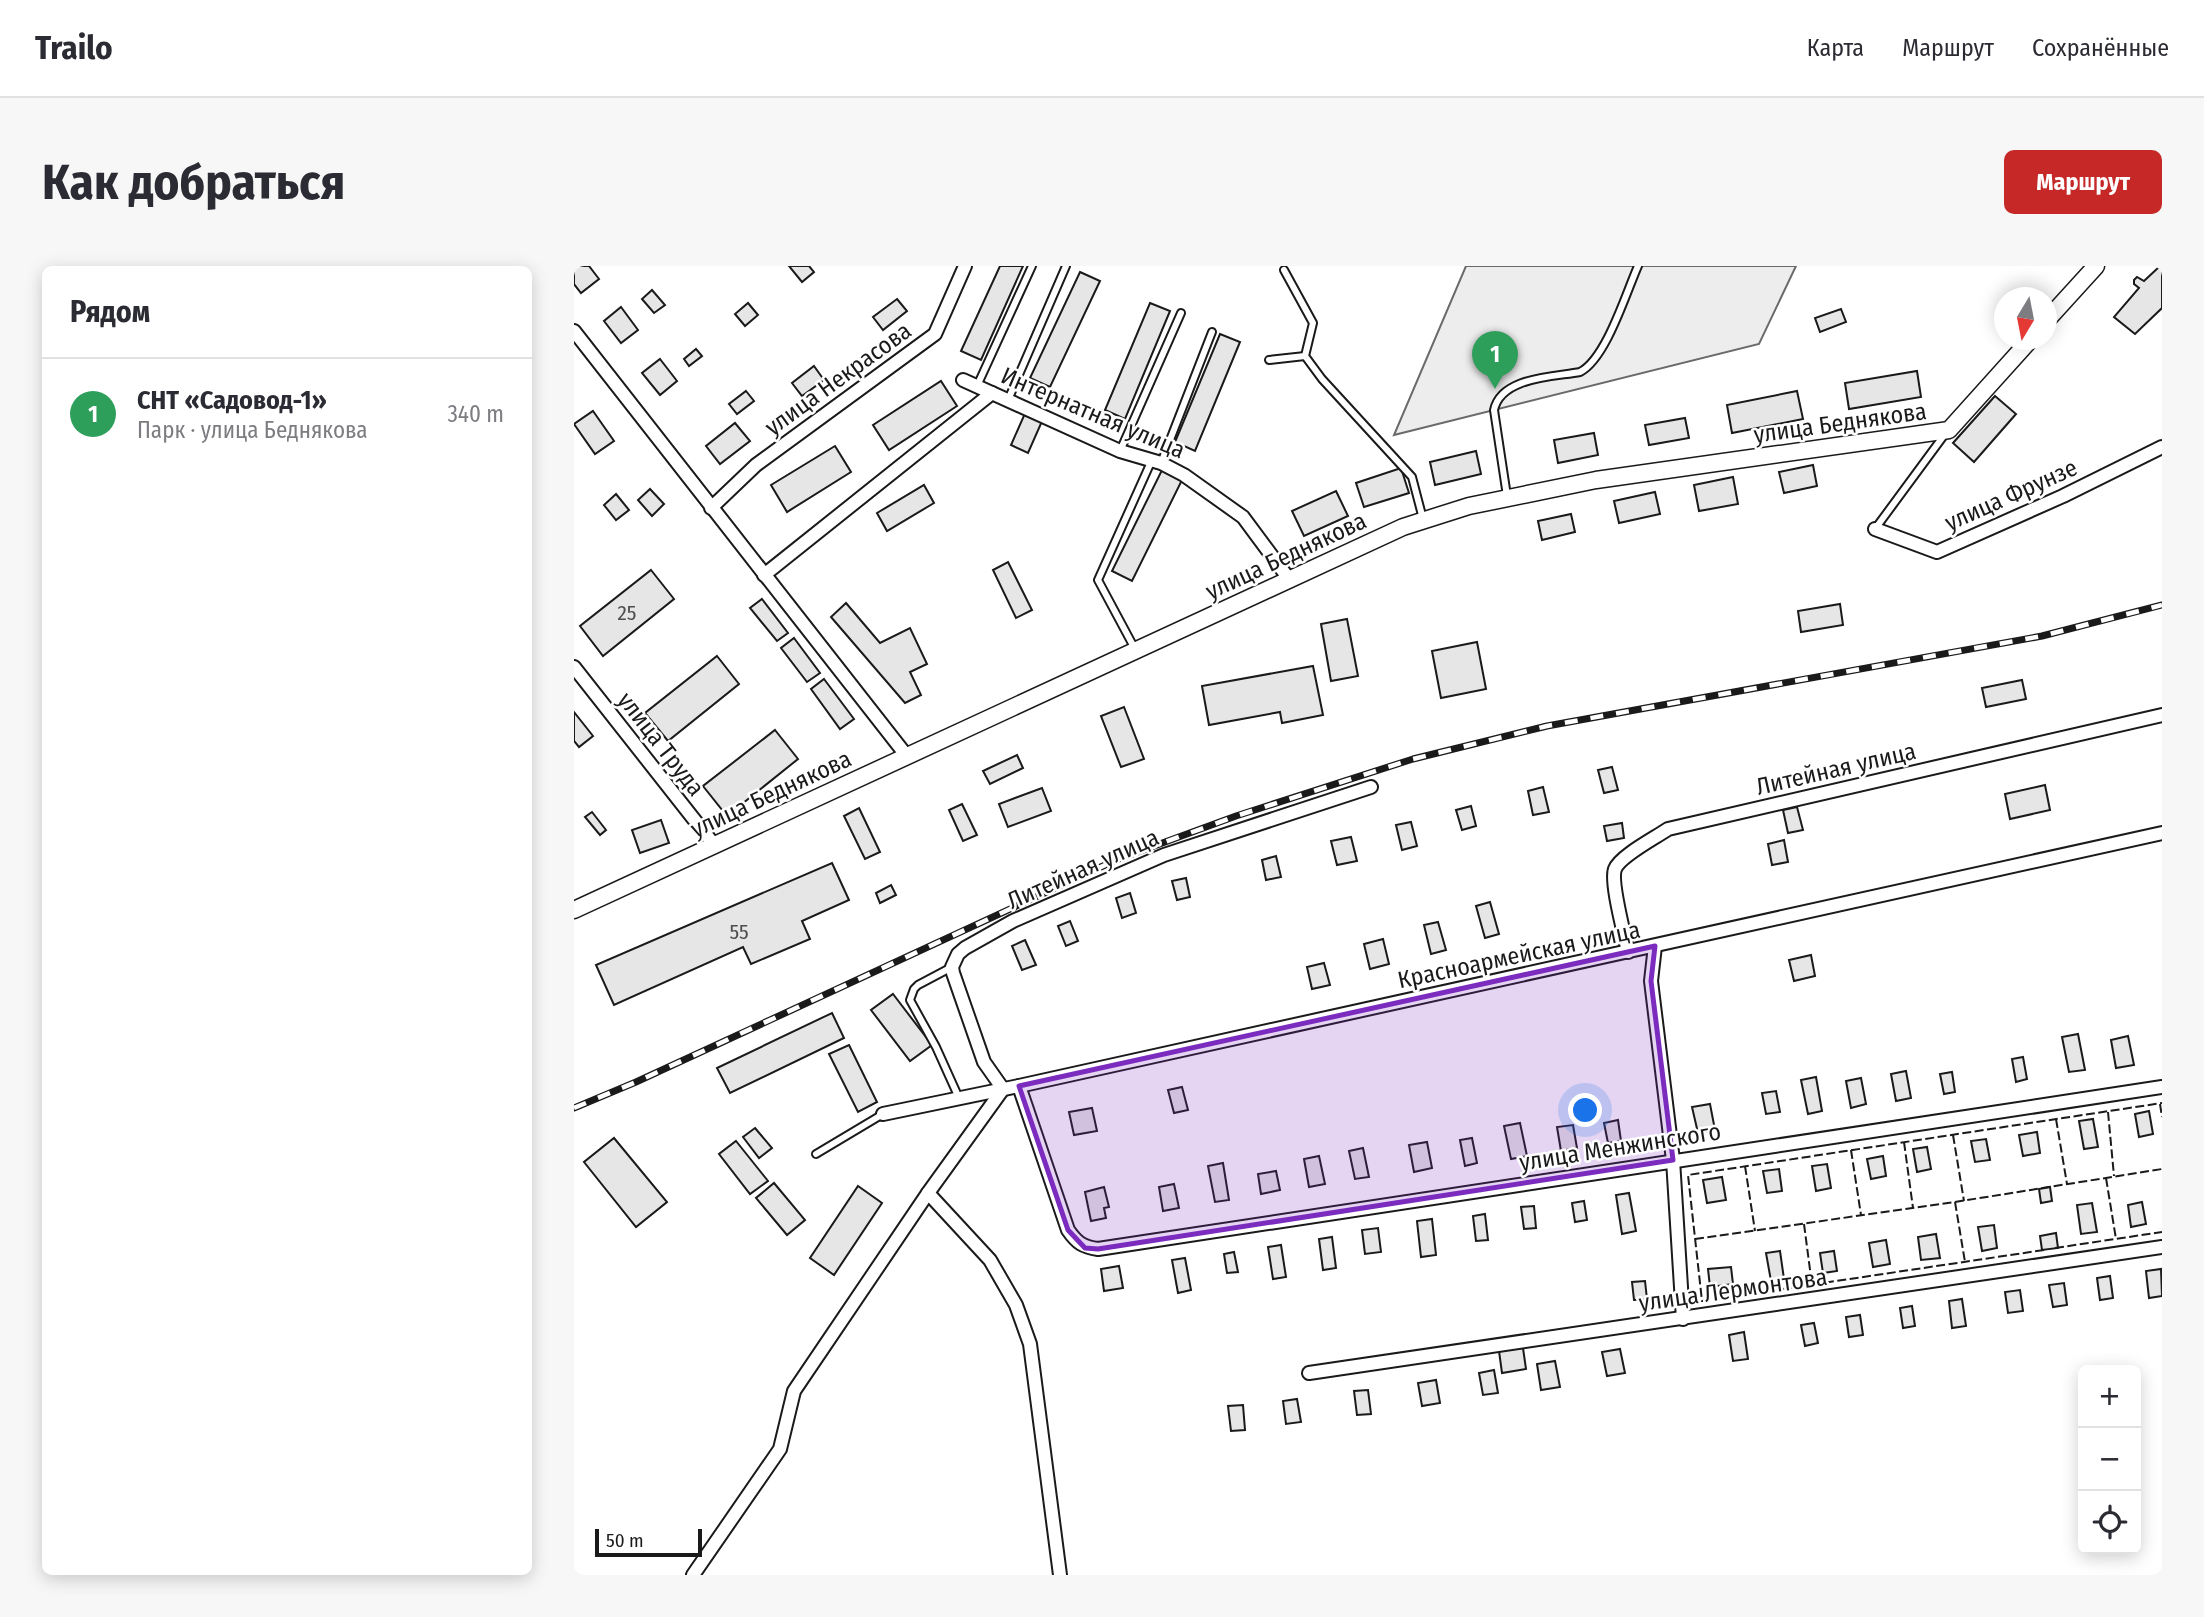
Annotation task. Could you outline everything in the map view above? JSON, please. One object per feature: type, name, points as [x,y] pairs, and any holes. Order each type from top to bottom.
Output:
[{"type":"street","name":"улица Некрасова","points":[[711,508],[756,465],[935,334],[965,266]]},
{"type":"street","points":[[2057,309],[2096,266]]},
{"type":"street","points":[[574,331],[906,755]]},
{"type":"street","name":"улица Беднякова","points":[[574,910],[1403,527],[1469,506],[1596,480],[1949,430],[2021,350]]},
{"type":"street","name":"Интернатная улица","points":[[963,380],[1120,451],[1156,462],[1184,475],[1243,517],[1289,579]]},
{"type":"street","points":[[764,575],[992,393]]},
{"type":"street","name":"улица Фрунзе","points":[[1875,529],[1937,552],[2063,496],[2162,447]]},
{"type":"street","name":"улица Труда","points":[[574,667],[715,846]]},
{"type":"street","name":"Литейная улица","points":[[1628,952],[1613,881],[1615,868],[1625,858],[1668,829],[2162,715]]},
{"type":"street","name":"Литейная улица","points":[[952,967],[958,954],[965,948],[1013,921],[1164,855],[1371,787]]},
{"type":"street","name":"Красноармейская улица","points":[[883,1114],[2162,833]]},
{"type":"street","points":[[1655,946],[1651,981],[1673,1160],[1683,1319]]},
{"type":"street","points":[[693,1575],[780,1449],[794,1391],[928,1193],[1003,1089],[984,1062],[952,967]]},
{"type":"street","name":"улица Менжинского","points":[[1020,1086],[1068,1230],[1085,1248],[1098,1249],[2162,1087]]},
{"type":"street","points":[[928,1193],[990,1260],[1016,1305],[1025,1331],[1031,1357],[1060,1575]]},
{"type":"street","name":"улица Лермонтова","points":[[1309,1373],[2162,1247]]},
{"type":"lane","points":[[977,386],[1032,266]]},
{"type":"lane","points":[[1008,400],[1066,266]]},
{"type":"lane","points":[[1507,498],[1495,402],[1523,382],[1580,372],[1588,368],[1602,348],[1638,266]]},
{"type":"lane","points":[[1284,270],[1313,323],[1306,356],[1322,379],[1412,477],[1423,521]]},
{"type":"lane","points":[[1120,451],[1181,313]]},
{"type":"lane","points":[[1135,650],[1098,580],[1156,462],[1212,332]]},
{"type":"lane","points":[[1269,360],[1306,356]]},
{"type":"lane","points":[[1875,529],[1949,430]]},
{"type":"lane","points":[[952,967],[918,985],[910,1000],[936,1047],[959,1098]]},
{"type":"lane","points":[[816,1154],[883,1114]]},
{"type":"highlighted area","points":[[1655,946],[1651,981],[1673,1160],[1098,1249],[1085,1248],[1068,1230],[1019,1086]]},
{"type":"shaded area","points":[[1466,266],[1796,266],[1759,344],[1394,435]]},
{"type":"building","points":[[574,266],[589,266],[599,279],[581,293],[574,284]]},
{"type":"building","points":[[789,266],[809,266],[814,272],[802,282]]},
{"type":"building","points":[[1000,266],[1023,266],[981,360],[961,351]]},
{"type":"building","points":[[2160,266],[2162,308],[2135,334],[2114,317],[2139,288],[2134,284],[2134,280],[2137,277],[2144,281]]},
{"type":"building","points":[[1080,272],[1100,281],[1050,387],[1030,378]]},
{"type":"building","points":[[652,290],[665,305],[654,313],[642,299]]},
{"type":"building","points":[[897,299],[907,311],[883,330],[873,317]]},
{"type":"building","points":[[748,303],[758,315],[745,326],[735,314]]},
{"type":"building","points":[[1150,303],[1170,311],[1125,419],[1105,410]]},
{"type":"building","points":[[621,307],[638,330],[621,343],[604,321]]},
{"type":"building","points":[[1841,309],[1846,322],[1820,332],[1815,318]]},
{"type":"building","points":[[1220,334],[1240,342],[1195,451],[1175,442]]},
{"type":"building","points":[[696,349],[702,356],[689,366],[684,359]]},
{"type":"building","points":[[660,359],[677,381],[660,395],[642,373]]},
{"type":"building","points":[[814,366],[824,380],[802,396],[792,383]]},
{"type":"building","points":[[1917,371],[1921,397],[1849,409],[1845,383]]},
{"type":"building","points":[[941,381],[957,406],[889,450],[873,425]]},
{"type":"building","points":[[746,391],[754,401],[737,414],[729,404]]},
{"type":"building","points":[[1797,391],[1803,419],[1732,433],[1727,405]]},
{"type":"building","points":[[1995,396],[2016,414],[1974,462],[1953,443]]},
{"type":"building","points":[[593,411],[614,441],[595,454],[574,424]]},
{"type":"building","points":[[1026,411],[1043,419],[1028,453],[1011,445]]},
{"type":"building","points":[[1685,418],[1689,438],[1649,445],[1645,425]]},
{"type":"building","points":[[735,423],[750,441],[720,464],[706,446]]},
{"type":"building","points":[[1594,433],[1598,455],[1558,463],[1554,440]]},
{"type":"building","points":[[835,446],[851,472],[787,512],[771,485]]},
{"type":"building","points":[[1476,451],[1481,474],[1435,485],[1430,462]]},
{"type":"building","points":[[1813,465],[1817,486],[1784,493],[1779,472]]},
{"type":"building","points":[[1163,468],[1183,478],[1132,581],[1112,571]]},
{"type":"building","points":[[1401,468],[1409,493],[1364,507],[1356,483]]},
{"type":"building","points":[[1733,477],[1738,504],[1699,511],[1694,485]]},
{"type":"building","points":[[924,485],[934,503],[887,531],[877,513]]},
{"type":"building","points":[[650,489],[664,504],[652,516],[638,500]]},
{"type":"building","points":[[1336,491],[1348,516],[1304,536],[1292,511]]},
{"type":"building","points":[[1655,492],[1660,514],[1619,523],[1614,501]]},
{"type":"building","points":[[616,494],[629,510],[616,520],[604,505]]},
{"type":"building","points":[[1571,514],[1575,532],[1542,540],[1538,521]]},
{"type":"building","points":[[1008,562],[1032,610],[1016,618],[993,570]]},
{"type":"building","points":[[651,570],[674,599],[603,656],[580,626]]},
{"type":"building","points":[[762,599],[788,633],[777,641],[750,608]]},
{"type":"building","points":[[846,603],[880,643],[910,628],[927,664],[910,672],[921,695],[905,703],[831,617]]},
{"type":"building","points":[[1840,604],[1843,625],[1801,632],[1798,611]]},
{"type":"building","points":[[1347,619],[1358,676],[1331,681],[1321,624]]},
{"type":"building","points":[[794,638],[820,673],[807,682],[781,648]]},
{"type":"building","points":[[1477,642],[1486,689],[1441,698],[1432,651]]},
{"type":"building","points":[[717,656],[739,684],[668,741],[645,713]]},
{"type":"building","points":[[1313,666],[1323,715],[1282,723],[1280,712],[1209,725],[1202,686]]},
{"type":"building","points":[[824,679],[854,719],[840,729],[811,689]]},
{"type":"building","points":[[2022,680],[2026,699],[1986,707],[1982,688]]},
{"type":"building","points":[[1124,707],[1144,759],[1121,767],[1101,716]]},
{"type":"building","points":[[574,712],[593,736],[579,747],[574,741]]},
{"type":"building","points":[[775,730],[798,759],[727,816],[703,786]]},
{"type":"building","points":[[1017,755],[1023,768],[990,784],[983,771]]},
{"type":"building","points":[[1612,767],[1618,790],[1604,793],[1598,770]]},
{"type":"building","points":[[2045,785],[2050,810],[2010,819],[2005,794]]},
{"type":"building","points":[[1543,787],[1549,812],[1533,815],[1528,791]]},
{"type":"building","points":[[1042,788],[1051,811],[1008,827],[999,804]]},
{"type":"building","points":[[962,804],[977,835],[963,841],[949,810]]},
{"type":"building","points":[[1471,806],[1476,826],[1462,830],[1456,810]]},
{"type":"building","points":[[1797,807],[1803,830],[1788,833],[1783,810]]},
{"type":"building","points":[[859,808],[880,852],[865,859],[844,816]]},
{"type":"building","points":[[592,812],[606,830],[600,835],[585,817]]},
{"type":"building","points":[[661,820],[669,843],[640,853],[632,830]]},
{"type":"building","points":[[1411,822],[1417,846],[1402,850],[1396,825]]},
{"type":"building","points":[[1622,823],[1624,838],[1607,841],[1604,826]]},
{"type":"building","points":[[1351,837],[1357,861],[1337,865],[1331,841]]},
{"type":"building","points":[[1784,840],[1788,862],[1772,865],[1768,844]]},
{"type":"building","points":[[1276,856],[1281,877],[1266,880],[1262,860]]},
{"type":"building","points":[[832,863],[849,900],[802,921],[810,939],[751,964],[743,947],[614,1005],[596,965]]},
{"type":"building","points":[[1186,878],[1190,897],[1177,900],[1172,881]]},
{"type":"building","points":[[891,885],[896,895],[880,903],[876,893]]},
{"type":"building","points":[[1130,893],[1136,913],[1122,918],[1116,898]]},
{"type":"building","points":[[1490,902],[1499,934],[1485,938],[1476,906]]},
{"type":"building","points":[[1070,921],[1078,941],[1066,946],[1058,926]]},
{"type":"building","points":[[1438,922],[1446,950],[1431,954],[1424,925]]},
{"type":"building","points":[[1383,939],[1389,964],[1370,969],[1364,944]]},
{"type":"building","points":[[1025,940],[1036,965],[1022,970],[1012,946]]},
{"type":"building","points":[[1811,955],[1815,976],[1794,981],[1789,960]]},
{"type":"building","points":[[1324,963],[1330,985],[1312,989],[1307,967]]},
{"type":"building","points":[[893,994],[932,1045],[910,1061],[871,1010]]},
{"type":"building","points":[[832,1013],[844,1038],[730,1093],[717,1068]]},
{"type":"building","points":[[2078,1034],[2085,1070],[2069,1072],[2062,1037]]},
{"type":"building","points":[[2128,1036],[2134,1065],[2116,1068],[2111,1040]]},
{"type":"building","points":[[849,1045],[877,1102],[858,1112],[829,1054]]},
{"type":"building","points":[[2023,1057],[2027,1079],[2016,1082],[2012,1059]]},
{"type":"building","points":[[1906,1071],[1911,1098],[1896,1101],[1891,1074]]},
{"type":"building","points":[[1952,1072],[1955,1092],[1944,1094],[1940,1074]]},
{"type":"building","points":[[1816,1077],[1822,1111],[1808,1114],[1801,1080]]},
{"type":"building","points":[[1861,1078],[1866,1104],[1851,1108],[1846,1081]]},
{"type":"building","points":[[1182,1087],[1188,1110],[1174,1113],[1168,1090]]},
{"type":"building","points":[[1776,1091],[1780,1112],[1766,1114],[1762,1093]]},
{"type":"building","points":[[1710,1104],[1715,1130],[1698,1133],[1692,1107]]},
{"type":"building","points":[[1092,1108],[1097,1131],[1074,1135],[1069,1112]]},
{"type":"building","points":[[2149,1111],[2153,1134],[2139,1137],[2135,1114]]},
{"type":"building","points":[[2093,1119],[2098,1147],[2084,1149],[2079,1121]]},
{"type":"building","points":[[1618,1120],[1621,1141],[1608,1143],[1604,1123]]},
{"type":"building","points":[[1520,1123],[1527,1156],[1511,1159],[1504,1126]]},
{"type":"building","points":[[1573,1125],[1577,1148],[1561,1151],[1557,1127]]},
{"type":"building","points":[[755,1128],[772,1148],[759,1158],[743,1137]]},
{"type":"building","points":[[2037,1132],[2040,1153],[2023,1156],[2019,1135]]},
{"type":"building","points":[[614,1138],[667,1202],[636,1227],[584,1162]]},
{"type":"building","points":[[1472,1138],[1477,1163],[1465,1166],[1460,1140]]},
{"type":"building","points":[[1986,1139],[1990,1160],[1975,1162],[1971,1141]]},
{"type":"building","points":[[736,1141],[768,1181],[750,1194],[719,1154]]},
{"type":"building","points":[[1427,1142],[1432,1168],[1414,1172],[1409,1145]]},
{"type":"building","points":[[1927,1147],[1931,1169],[1917,1172],[1913,1149]]},
{"type":"building","points":[[1363,1148],[1369,1177],[1355,1179],[1349,1151]]},
{"type":"building","points":[[1319,1156],[1325,1184],[1309,1187],[1304,1159]]},
{"type":"building","points":[[1883,1156],[1886,1176],[1871,1179],[1867,1159]]},
{"type":"building","points":[[1223,1163],[1229,1200],[1215,1202],[1208,1166]]},
{"type":"building","points":[[1827,1164],[1831,1188],[1816,1191],[1812,1166]]},
{"type":"building","points":[[1779,1169],[1782,1191],[1767,1193],[1763,1171]]},
{"type":"building","points":[[1276,1171],[1280,1190],[1261,1194],[1258,1174]]},
{"type":"building","points":[[1722,1177],[1726,1200],[1707,1203],[1703,1180]]},
{"type":"building","points":[[774,1183],[805,1220],[787,1235],[756,1198]]},
{"type":"building","points":[[1174,1184],[1179,1208],[1163,1211],[1159,1187]]},
{"type":"building","points":[[858,1186],[882,1203],[834,1275],[810,1258]]},
{"type":"building","points":[[1104,1187],[1109,1207],[1104,1208],[1106,1218],[1091,1221],[1085,1192]]},
{"type":"building","points":[[2050,1187],[2052,1201],[2041,1203],[2039,1189]]},
{"type":"building","points":[[1629,1193],[1636,1231],[1622,1234],[1616,1195]]},
{"type":"building","points":[[1584,1201],[1587,1220],[1575,1222],[1572,1203]]},
{"type":"building","points":[[2142,1202],[2146,1224],[2131,1227],[2128,1205]]},
{"type":"building","points":[[2092,1203],[2097,1232],[2081,1234],[2077,1205]]},
{"type":"building","points":[[1534,1206],[1536,1228],[1524,1229],[1521,1207]]},
{"type":"building","points":[[1485,1214],[1488,1240],[1476,1241],[1473,1216]]},
{"type":"building","points":[[1432,1219],[1436,1255],[1421,1257],[1417,1221]]},
{"type":"building","points":[[1994,1225],[1997,1248],[1982,1251],[1978,1227]]},
{"type":"building","points":[[1378,1228],[1381,1252],[1365,1254],[1362,1230]]},
{"type":"building","points":[[2056,1233],[2058,1248],[2042,1250],[2040,1236]]},
{"type":"building","points":[[1936,1234],[1940,1258],[1921,1260],[1918,1237]]},
{"type":"building","points":[[1332,1237],[1336,1268],[1323,1270],[1319,1239]]},
{"type":"building","points":[[1886,1240],[1890,1264],[1873,1267],[1869,1243]]},
{"type":"building","points":[[1281,1245],[1286,1277],[1273,1279],[1268,1247]]},
{"type":"building","points":[[1780,1251],[1784,1279],[1771,1281],[1766,1253]]},
{"type":"building","points":[[1834,1251],[1837,1271],[1823,1273],[1820,1253]]},
{"type":"building","points":[[1234,1252],[1238,1272],[1227,1273],[1224,1254]]},
{"type":"building","points":[[1185,1258],[1191,1290],[1178,1293],[1172,1260]]},
{"type":"building","points":[[1119,1266],[1123,1288],[1104,1291],[1101,1269]]},
{"type":"building","points":[[1731,1267],[1733,1284],[1710,1287],[1708,1269]]},
{"type":"building","points":[[2161,1269],[2162,1296],[2149,1298],[2146,1271]]},
{"type":"building","points":[[2110,1276],[2113,1298],[2100,1300],[2097,1278]]},
{"type":"building","points":[[1645,1281],[1647,1299],[1634,1300],[1632,1282]]},
{"type":"building","points":[[2064,1283],[2067,1305],[2053,1307],[2049,1285]]},
{"type":"building","points":[[2020,1290],[2023,1311],[2008,1313],[2005,1292]]},
{"type":"building","points":[[1962,1299],[1966,1326],[1952,1328],[1949,1301]]},
{"type":"building","points":[[1912,1306],[1915,1326],[1903,1328],[1900,1308]]},
{"type":"building","points":[[1860,1315],[1863,1335],[1849,1337],[1846,1317]]},
{"type":"building","points":[[1814,1323],[1818,1343],[1805,1346],[1801,1325]]},
{"type":"building","points":[[1744,1332],[1748,1359],[1733,1361],[1729,1335]]},
{"type":"building","points":[[1523,1348],[1526,1369],[1502,1373],[1499,1351]]},
{"type":"building","points":[[1620,1349],[1625,1373],[1607,1376],[1602,1352]]},
{"type":"building","points":[[1555,1361],[1560,1387],[1541,1390],[1537,1364]]},
{"type":"building","points":[[1494,1370],[1498,1393],[1483,1395],[1479,1373]]},
{"type":"building","points":[[1436,1380],[1440,1403],[1422,1406],[1418,1383]]},
{"type":"building","points":[[1368,1390],[1371,1414],[1357,1415],[1354,1391]]},
{"type":"building","points":[[1297,1399],[1301,1422],[1286,1424],[1283,1401]]},
{"type":"building","points":[[1243,1405],[1245,1430],[1231,1431],[1228,1406]]},
{"type":"railway","points":[[574,1108],[636,1082],[1116,860],[1236,816],[1413,759],[1547,726],[2042,636],[2162,605]]},
{"type":"fence","points":[[2044,1250],[1702,1301],[1688,1175],[2162,1103]]},
{"type":"fence","points":[[2160,1104],[2162,1117]]},
{"type":"fence","points":[[2108,1112],[2114,1176]]},
{"type":"fence","points":[[2056,1119],[2067,1184]]},
{"type":"fence","points":[[1953,1135],[1964,1201]]},
{"type":"fence","points":[[1904,1142],[1913,1208]]},
{"type":"fence","points":[[1851,1150],[1861,1215]]},
{"type":"fence","points":[[1745,1166],[1755,1231]]},
{"type":"fence","points":[[1695,1239],[2162,1169]]},
{"type":"fence","points":[[2106,1178],[2116,1239]]},
{"type":"fence","points":[[1955,1202],[1965,1262]]},
{"type":"fence","points":[[1804,1224],[1812,1285]]},
{"type":"fence","points":[[2055,1248],[2162,1232]]},
{"type":"place","name":"СНТ «Садовод-1»","points":[[1495,389]]}]
